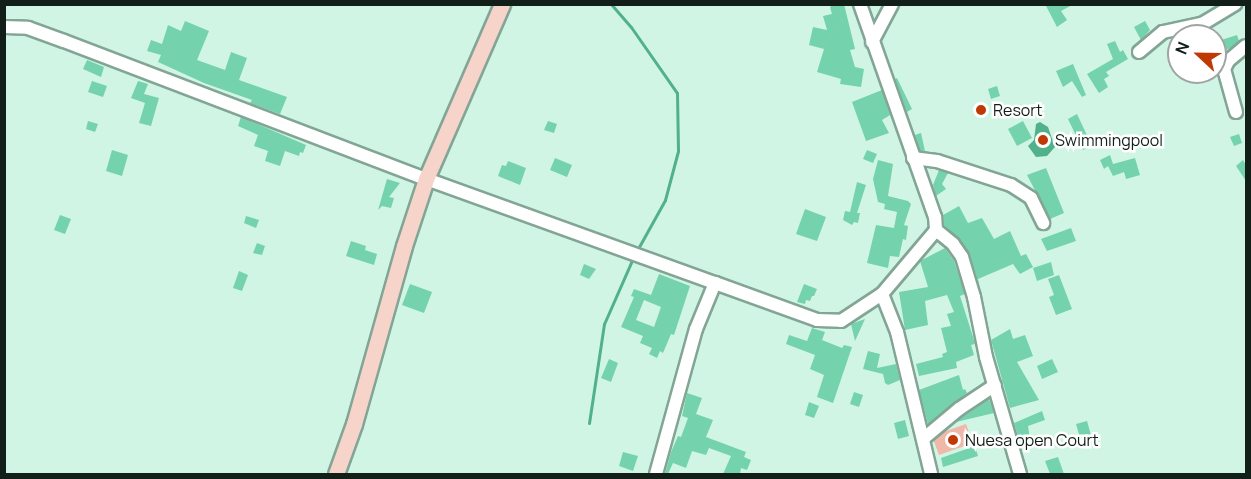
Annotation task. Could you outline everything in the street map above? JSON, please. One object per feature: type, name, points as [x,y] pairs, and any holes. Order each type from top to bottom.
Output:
[{"type":"main road","points":[[336,474],[354,424],[404,246],[426,179],[502,4]]},
{"type":"street","points":[[860,4],[934,217],[936,230],[953,244],[962,257],[1020,474]]},
{"type":"street","points":[[872,42],[892,4]]},
{"type":"street","points":[[1139,52],[1163,32],[1202,24],[1235,4]]},
{"type":"street","points":[[4,27],[28,28],[64,40],[426,179],[817,320],[841,321],[882,294],[936,230]]},
{"type":"street","points":[[1236,112],[1224,69],[1228,61],[1246,46]]},
{"type":"street","points":[[913,158],[937,161],[1011,185],[1031,198],[1043,223]]},
{"type":"street","points":[[656,474],[696,329],[715,283]]},
{"type":"street","points":[[882,294],[897,332],[931,474]]},
{"type":"street","points":[[923,439],[959,409],[995,385]]},
{"type":"shaded area","name":"Swimmingpool","points":[[1040,122],[1048,127],[1055,147],[1047,156],[1036,157],[1028,146],[1034,140],[1036,124]]},
{"type":"shaded area","name":"Nuesa open Court","points":[[966,424],[973,443],[939,455],[932,436]]},
{"type":"building","points":[[833,4],[844,4],[855,49],[850,50],[855,67],[864,69],[861,87],[840,84],[841,79],[817,72],[824,49],[809,45],[813,27],[827,30],[823,16],[832,14],[830,7]]},
{"type":"building","points":[[1045,4],[1074,4],[1061,11],[1067,20],[1057,27]]},
{"type":"building","points":[[185,21],[209,31],[197,60],[225,70],[231,52],[247,58],[239,80],[287,97],[280,114],[250,103],[252,100],[204,83],[158,62],[161,55],[147,51],[151,40],[162,44],[168,25],[181,31]]},
{"type":"building","points":[[1145,21],[1150,30],[1141,40],[1134,27]]},
{"type":"building","points":[[1237,35],[1239,41],[1227,49],[1227,38]]},
{"type":"building","points":[[1115,41],[1120,52],[1123,50],[1128,59],[1106,72],[1109,76],[1104,79],[1108,87],[1099,93],[1087,74],[1113,59],[1107,44]]},
{"type":"building","points":[[87,60],[104,67],[101,77],[83,69]]},
{"type":"building","points":[[1073,64],[1086,95],[1082,97],[1072,81],[1063,87],[1056,71]]},
{"type":"building","points":[[897,78],[912,109],[907,112],[895,79]]},
{"type":"building","points":[[92,81],[107,86],[103,97],[88,92]]},
{"type":"building","points":[[138,81],[148,84],[144,94],[159,98],[151,126],[139,123],[145,103],[131,98]]},
{"type":"building","points":[[997,86],[1000,96],[991,99],[988,89]]},
{"type":"building","points":[[882,90],[890,115],[882,120],[889,133],[866,141],[852,102]]},
{"type":"building","points":[[1077,114],[1092,146],[1083,150],[1068,119]]},
{"type":"building","points":[[241,117],[306,145],[303,153],[300,152],[299,156],[285,151],[280,166],[265,161],[268,151],[254,146],[258,135],[238,126]]},
{"type":"building","points":[[88,121],[98,124],[95,132],[86,129]]},
{"type":"building","points":[[548,121],[557,124],[554,133],[544,130]]},
{"type":"building","points":[[1023,121],[1032,138],[1017,146],[1008,129]]},
{"type":"building","points":[[921,133],[925,151],[920,151],[915,135]]},
{"type":"building","points":[[1239,134],[1242,143],[1234,146],[1230,137]]},
{"type":"building","points":[[112,150],[128,155],[122,176],[106,171]]},
{"type":"building","points":[[867,150],[877,154],[873,163],[863,159]]},
{"type":"building","points":[[1110,155],[1113,164],[1135,158],[1140,175],[1126,179],[1124,172],[1113,176],[1108,166],[1104,169],[1100,160]]},
{"type":"building","points":[[555,158],[572,165],[567,177],[550,170]]},
{"type":"building","points":[[878,160],[893,164],[888,196],[908,201],[911,204],[904,225],[908,226],[906,240],[903,239],[899,257],[890,256],[888,268],[867,263],[876,225],[894,228],[897,212],[884,209],[885,204],[878,202],[873,179]]},
{"type":"building","points":[[1243,160],[1246,165],[1246,181],[1236,166]]},
{"type":"building","points":[[508,161],[526,168],[520,185],[498,176],[502,165],[506,166]]},
{"type":"building","points":[[1046,168],[1064,213],[1050,219],[1027,175]]},
{"type":"building","points":[[939,170],[948,173],[942,184],[946,189],[936,196],[933,185]]},
{"type":"building","points":[[387,179],[400,183],[389,197],[394,198],[391,208],[382,206],[378,210]]},
{"type":"building","points":[[857,182],[866,185],[857,213],[860,213],[858,223],[854,222],[852,225],[843,220],[845,211],[850,212]]},
{"type":"building","points":[[959,206],[968,223],[982,218],[994,239],[1010,231],[1021,256],[1026,254],[1033,267],[1020,274],[1013,264],[978,279],[980,288],[969,252],[944,225],[943,215]]},
{"type":"building","points":[[805,209],[826,217],[817,241],[796,234]]},
{"type":"building","points":[[60,215],[71,219],[65,234],[54,230]]},
{"type":"building","points":[[246,216],[259,220],[256,228],[244,223]]},
{"type":"building","points":[[1071,228],[1076,241],[1047,251],[1041,239]]},
{"type":"building","points":[[351,241],[366,246],[365,250],[377,254],[374,265],[346,256]]},
{"type":"building","points":[[257,243],[265,246],[262,255],[253,253]]},
{"type":"building","points":[[945,248],[954,261],[965,294],[960,296],[975,344],[971,345],[974,355],[956,362],[957,368],[919,376],[916,364],[943,357],[942,354],[947,352],[941,328],[951,326],[947,314],[954,312],[947,295],[925,301],[928,325],[905,330],[899,292],[928,287],[920,261]]},
{"type":"building","points":[[1051,262],[1054,275],[1037,281],[1033,268]]},
{"type":"building","points":[[584,264],[596,269],[589,279],[580,275]]},
{"type":"building","points":[[239,271],[248,275],[242,291],[233,288]]},
{"type":"building","points":[[659,274],[690,286],[674,335],[671,334],[663,353],[660,351],[657,358],[649,354],[652,348],[640,343],[643,336],[621,327],[634,297],[631,296],[634,289],[651,295]],"holes":[[[644,300],[661,307],[654,327],[636,320]]]},
{"type":"building","points":[[1059,275],[1072,309],[1056,315],[1049,297],[1054,295],[1048,279]]},
{"type":"building","points":[[410,284],[432,292],[424,313],[402,305]]},
{"type":"building","points":[[804,284],[817,289],[810,301],[806,300],[805,304],[797,302]]},
{"type":"building","points":[[865,319],[855,341],[851,324]]},
{"type":"building","points":[[812,328],[825,332],[822,340],[842,348],[844,345],[852,347],[833,403],[817,397],[824,375],[810,369],[815,355],[786,344],[789,335],[807,341]]},
{"type":"building","points":[[1010,329],[1013,339],[1025,335],[1033,356],[1017,362],[1039,400],[1010,408],[991,340]]},
{"type":"building","points":[[868,351],[880,354],[877,368],[896,364],[900,380],[888,385],[885,383],[883,374],[863,369]]},
{"type":"building","points":[[609,359],[618,363],[611,382],[601,378]]},
{"type":"building","points":[[1052,359],[1058,372],[1042,379],[1037,366]]},
{"type":"building","points":[[959,375],[963,390],[965,389],[967,393],[928,424],[919,390]]},
{"type":"building","points":[[854,392],[863,395],[859,407],[850,404]]},
{"type":"building","points":[[687,393],[702,398],[696,414],[713,420],[706,437],[746,452],[744,457],[751,460],[747,470],[741,468],[740,474],[723,474],[731,456],[709,448],[706,455],[692,451],[686,468],[673,463],[668,474],[665,474],[671,452],[678,436],[681,437],[688,418],[682,416]]},
{"type":"building","points":[[989,399],[994,413],[956,422],[964,416]]},
{"type":"building","points":[[809,402],[819,406],[814,418],[805,415]]},
{"type":"building","points":[[1042,411],[1045,420],[1028,426],[1030,439],[1020,443],[1014,423]]},
{"type":"building","points":[[905,420],[909,436],[898,439],[894,423]]},
{"type":"building","points":[[1087,421],[1091,435],[1080,438],[1076,424]]},
{"type":"building","points":[[975,446],[978,456],[943,467],[941,458]]},
{"type":"building","points":[[623,452],[638,456],[633,471],[619,466]]},
{"type":"building","points":[[1058,457],[1064,474],[1050,474],[1045,461]]},
{"type":"waterway","points":[[611,4],[631,27],[677,93],[678,151],[665,200],[636,252]]},
{"type":"waterway","points":[[589,423],[604,324],[633,258]]},
{"type":"place","name":"Resort","points":[[981,110]]},
{"type":"place","name":"Swimmingpool","points":[[1043,140]]},
{"type":"place","name":"Nuesa open Court","points":[[953,440]]}]
